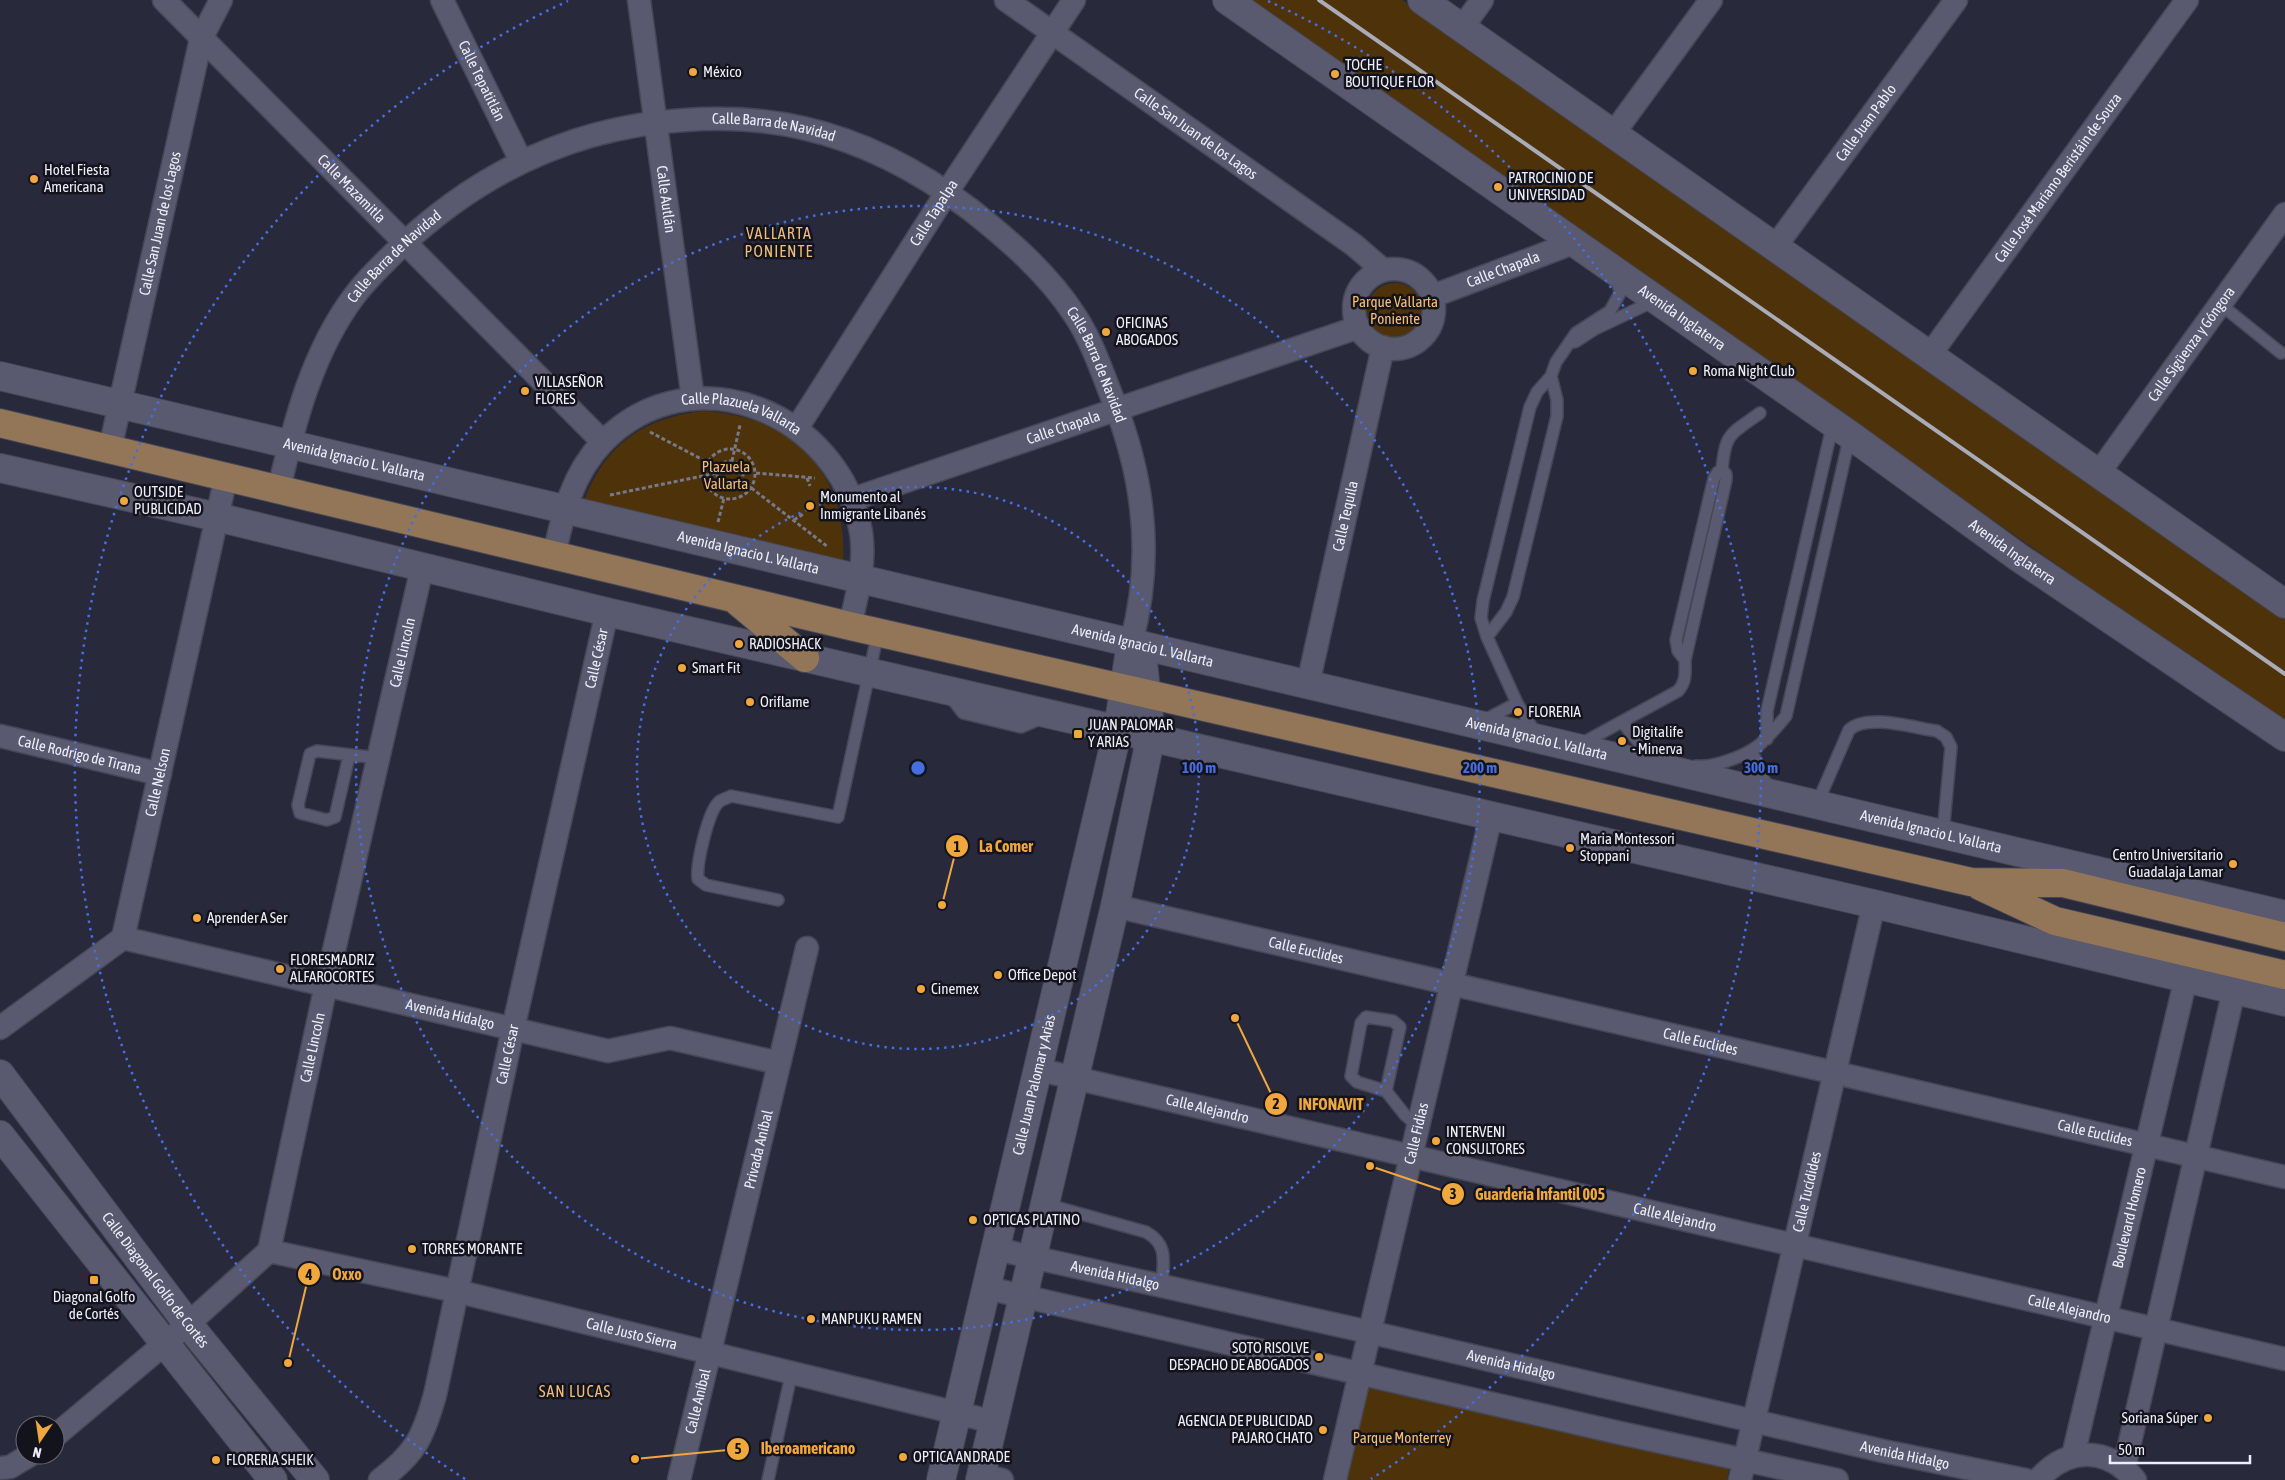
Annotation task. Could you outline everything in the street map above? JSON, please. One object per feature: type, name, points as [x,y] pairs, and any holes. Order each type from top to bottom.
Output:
[{"type":"main road","points":[[1,427],[110,449],[850,626],[1971,882],[2063,884],[2285,937]]},
{"type":"main road","points":[[733,598],[805,658]]},
{"type":"main road","points":[[1971,882],[2055,921],[2285,975]]},
{"type":"street","name":"Calle Mazamitla","points":[[164,0],[603,442]]},
{"type":"street","name":"Calle San Juan de los Lagos","points":[[110,449],[201,39],[221,0]]},
{"type":"street","name":"Calle Tepatitlán","points":[[442,0],[521,161]]},
{"type":"street","name":"Calle Autlán","points":[[638,0],[693,399]]},
{"type":"street","name":"Calle San Juan de los Lagos","points":[[1006,0],[1354,245],[1383,270]]},
{"type":"street","name":"Calle Tapalpa","points":[[797,428],[947,192],[1074,0]]},
{"type":"street","name":"Avenida Inglaterra","points":[[1227,0],[1841,429],[2018,557],[2283,734]]},
{"type":"street","points":[[1422,0],[2285,604]]},
{"type":"street","points":[[1462,28],[1482,0]]},
{"type":"street","points":[[1613,134],[1712,0]]},
{"type":"street","name":"Calle Juan Pablo","points":[[1775,247],[1956,0]]},
{"type":"street","name":"Calle José Mariano Beristáin de Souza","points":[[1929,356],[2187,0]]},
{"type":"street","name":"Calle Barra de Navidad","points":[[279,489],[297,414],[313,372],[354,296],[406,242],[459,198],[521,161],[560,144],[599,133],[656,122],[706,118],[750,119],[804,128],[856,144],[904,164],[947,192],[1015,246],[1050,283],[1068,307],[1097,358],[1134,460],[1143,512],[1143,572],[1136,636]]},
{"type":"street","name":"Calle Sigüenza y Góngora","points":[[2098,474],[2285,214]]},
{"type":"street","name":"Calle Chapala","points":[[1433,296],[1573,243]]},
{"type":"street","points":[[1396,269],[1408,271],[1427,285],[1433,296],[1435,308],[1433,320],[1427,332],[1419,341],[1408,347],[1396,349],[1383,347],[1365,336],[1355,316],[1354,304],[1357,293],[1372,275],[1383,270],[1396,269]]},
{"type":"street","name":"Calle Chapala","points":[[853,499],[1359,327]]},
{"type":"street","name":"Calle Tequila","points":[[1308,684],[1383,347]]},
{"type":"street","name":"Avenida Ignacio L. Vallarta","points":[[0,376],[860,579],[1136,636],[1308,684],[2285,914]]},
{"type":"street","name":"Calle Plazuela Vallarta","points":[[554,555],[564,510],[577,478],[603,442],[636,417],[664,405],[693,399],[730,400],[767,411],[797,428],[821,450],[853,499],[861,534],[860,579],[850,626]]},
{"type":"street","points":[[0,468],[217,517],[607,612],[1874,904],[2285,1002]]},
{"type":"street","name":"Calle Nelson","points":[[123,938],[226,477]]},
{"type":"street","name":"Calle Lincoln","points":[[269,1251],[326,986],[422,568]]},
{"type":"street","name":"Calle César","points":[[380,1480],[409,1455],[422,1437],[435,1395],[513,1029],[607,612]]},
{"type":"street","points":[[988,1478],[994,1422],[1022,1296],[1115,906],[1151,736],[1135,692],[1136,636]]},
{"type":"street","name":"Calle Juan Palomar y Arias","points":[[941,1480],[987,1288],[1036,1069],[1118,729],[1135,692]]},
{"type":"street","name":"Calle Rodrigo de Tirana","points":[[0,736],[160,774]]},
{"type":"street","name":"Calle Fidias","points":[[1335,1480],[1491,816]]},
{"type":"street","name":"Calle Tucídides","points":[[1742,1470],[1874,904]]},
{"type":"street","name":"Calle Euclides","points":[[1115,906],[2285,1177]]},
{"type":"street","points":[[0,1028],[123,938]]},
{"type":"street","name":"Avenida Hidalgo","points":[[123,938],[608,1051],[670,1038],[779,1062]]},
{"type":"street","name":"Privada Aníbal","points":[[709,1351],[807,948]]},
{"type":"street","name":"Boulevard Homero","points":[[2073,1456],[2186,978]]},
{"type":"street","points":[[2038,1480],[2046,1470],[2058,1461],[2073,1456],[2100,1456],[2130,1474],[2155,1328],[2234,990]]},
{"type":"street","name":"Calle Alejandro","points":[[1036,1069],[2285,1359]]},
{"type":"street","name":"Calle Diagonal Golfo de Cortés","points":[[0,1074],[188,1324],[315,1480]]},
{"type":"street","points":[[0,1136],[163,1344],[273,1480]]},
{"type":"street","name":"Avenida Hidalgo","points":[[996,1249],[1369,1332],[1883,1451],[2026,1480]]},
{"type":"street","points":[[65,1427],[188,1324],[269,1251]]},
{"type":"street","name":"Calle Justo Sierra","points":[[269,1251],[456,1291],[792,1371],[994,1422]]},
{"type":"street","points":[[987,1288],[1360,1373],[1742,1470],[1837,1480]]},
{"type":"street","name":"Calle Aníbal","points":[[680,1480],[709,1351]]},
{"type":"lane","points":[[1539,739],[1517,704],[1487,637],[1481,618],[1483,601],[1530,407],[1537,392],[1551,376],[1563,349],[1576,333],[1610,311],[1620,293],[1616,273]]},
{"type":"lane","points":[[1563,349],[1595,330],[1655,300]]},
{"type":"lane","points":[[2220,304],[2281,353]]},
{"type":"lane","points":[[1487,637],[1506,612],[1513,597],[1557,416],[1557,400],[1551,376]]},
{"type":"lane","points":[[1576,747],[1678,691],[1685,678],[1685,660],[1726,480],[1726,474],[1722,470],[1726,441],[1734,432],[1760,413]]},
{"type":"lane","points":[[1767,739],[1767,712],[1841,429]]},
{"type":"lane","points":[[1622,722],[1646,751],[1672,762],[1706,767],[1752,752],[1767,739],[1786,716],[1841,429]]},
{"type":"lane","points":[[778,900],[706,885],[698,880],[696,869],[713,809],[721,800],[731,796],[838,817],[878,632]]},
{"type":"lane","points":[[1478,724],[1517,704]]},
{"type":"lane","points":[[1817,804],[1849,730],[1856,724],[1870,721],[1937,732],[1946,737],[1951,747],[1943,834]]},
{"type":"lane","points":[[349,756],[335,817],[327,820],[300,813],[298,805],[310,754],[317,751],[378,758]]},
{"type":"lane","points":[[1752,752],[1764,780],[1776,794]]},
{"type":"lane","points":[[1386,1091],[1400,1027],[1393,1021],[1366,1017],[1361,1023],[1352,1076],[1357,1082],[1386,1091],[1405,1115],[1418,1126]]},
{"type":"lane","points":[[1045,1203],[1146,1232],[1156,1237],[1164,1255],[1162,1285]]},
{"type":"lane","points":[[768,1480],[792,1371]]},
{"type":"path","points":[[732,461],[741,420]]},
{"type":"path","points":[[648,431],[707,462]]},
{"type":"path","points":[[735,448],[744,452],[750,457],[754,465],[756,474],[752,488],[739,497],[724,498],[712,492],[708,487],[705,476],[707,462],[719,451],[735,448]]},
{"type":"path","points":[[732,461],[742,468],[741,480],[735,485],[727,486],[720,481],[717,473],[720,465],[732,461]]},
{"type":"path","points":[[609,496],[717,473]]},
{"type":"path","points":[[756,474],[824,479]]},
{"type":"path","points":[[807,478],[810,486]]},
{"type":"path","points":[[741,480],[836,553]]},
{"type":"path","points":[[718,524],[724,498]]},
{"type":"path","points":[[794,520],[803,514]]},
{"type":"green space","points":[[1249,0],[1402,0],[2285,620],[2285,724]]},
{"type":"green space","name":"Parque Vallarta Poniente","points":[[1395,283],[1410,288],[1418,296],[1423,311],[1418,326],[1410,334],[1395,339],[1380,334],[1372,326],[1367,311],[1372,296],[1380,288]]},
{"type":"green space","name":"Plazuela Vallarta","points":[[702,411],[734,415],[762,423],[787,436],[807,454],[824,475],[835,500],[842,529],[843,561],[584,501],[603,464],[629,438],[661,420]]},
{"type":"green space","name":"Parque Monterrey","points":[[1368,1386],[1729,1468],[1727,1480],[1347,1480]]},
{"type":"railway","points":[[1319,0],[2285,674]]},
{"type":"place","name":"México","points":[[693,72]]},
{"type":"place","name":"TOCHE BOUTIQUE FLOR","points":[[1335,74]]},
{"type":"place","name":"Hotel Fiesta Americana","points":[[34,179]]},
{"type":"place","name":"PATROCINIO DE UNIVERSIDAD","points":[[1498,187]]},
{"type":"place","name":"OFICINAS ABOGADOS","points":[[1106,332]]},
{"type":"place","name":"Roma Night Club","points":[[1693,371]]},
{"type":"place","name":"VILLASEÑOR FLORES","points":[[525,391]]},
{"type":"place","name":"OUTSIDE PUBLICIDAD","points":[[124,501]]},
{"type":"place","name":"Monumento al Inmigrante Libanés","points":[[810,506]]},
{"type":"place","name":"RADIOSHACK","points":[[739,644]]},
{"type":"place","name":"Smart Fit","points":[[682,668]]},
{"type":"place","name":"Oriflame","points":[[750,702]]},
{"type":"place","name":"FLORERIA","points":[[1518,712]]},
{"type":"place","name":"JUAN PALOMAR Y ARIAS","points":[[1078,734]]},
{"type":"place","name":"Digitalife - Minerva","points":[[1622,741]]},
{"type":"place","name":"Maria Montessori Stoppani","points":[[1570,848]]},
{"type":"place","name":"Centro Universitario Guadalaja Lamar","points":[[2233,864]]},
{"type":"place","name":"La Comer","points":[[942,905]]},
{"type":"place","name":"Aprender A Ser","points":[[197,918]]},
{"type":"place","name":"FLORESMADRIZ ALFAROCORTES","points":[[280,969]]},
{"type":"place","name":"Office Depot","points":[[998,975]]},
{"type":"place","name":"Cinemex","points":[[921,989]]},
{"type":"place","name":"INFONAVIT","points":[[1235,1018]]},
{"type":"place","name":"INTERVENI CONSULTORES","points":[[1436,1141]]},
{"type":"place","name":"Guarderia Infantil 005","points":[[1370,1166]]},
{"type":"place","name":"OPTICAS PLATINO","points":[[973,1220]]},
{"type":"place","name":"TORRES MORANTE","points":[[412,1249]]},
{"type":"place","name":"Diagonal Golfo de Cortés","points":[[94,1280]]},
{"type":"place","name":"MANPUKU RAMEN","points":[[811,1319]]},
{"type":"place","name":"SOTO RISOLVE DESPACHO DE ABOGADOS","points":[[1319,1357]]},
{"type":"place","name":"Oxxo","points":[[288,1363]]},
{"type":"place","name":"Soriana Súper","points":[[2208,1418]]},
{"type":"place","name":"AGENCIA DE PUBLICIDAD PAJARO CHATO","points":[[1323,1430]]},
{"type":"place","name":"OPTICA ANDRADE","points":[[903,1457]]},
{"type":"place","name":"Iberoamericano","points":[[635,1459]]},
{"type":"place","name":"FLORERIA SHEIK","points":[[216,1460]]},
{"type":"district","name":"VALLARTA PONIENTE","points":[[779,242]]},
{"type":"district","name":"SAN LUCAS","points":[[575,1391]]}]
